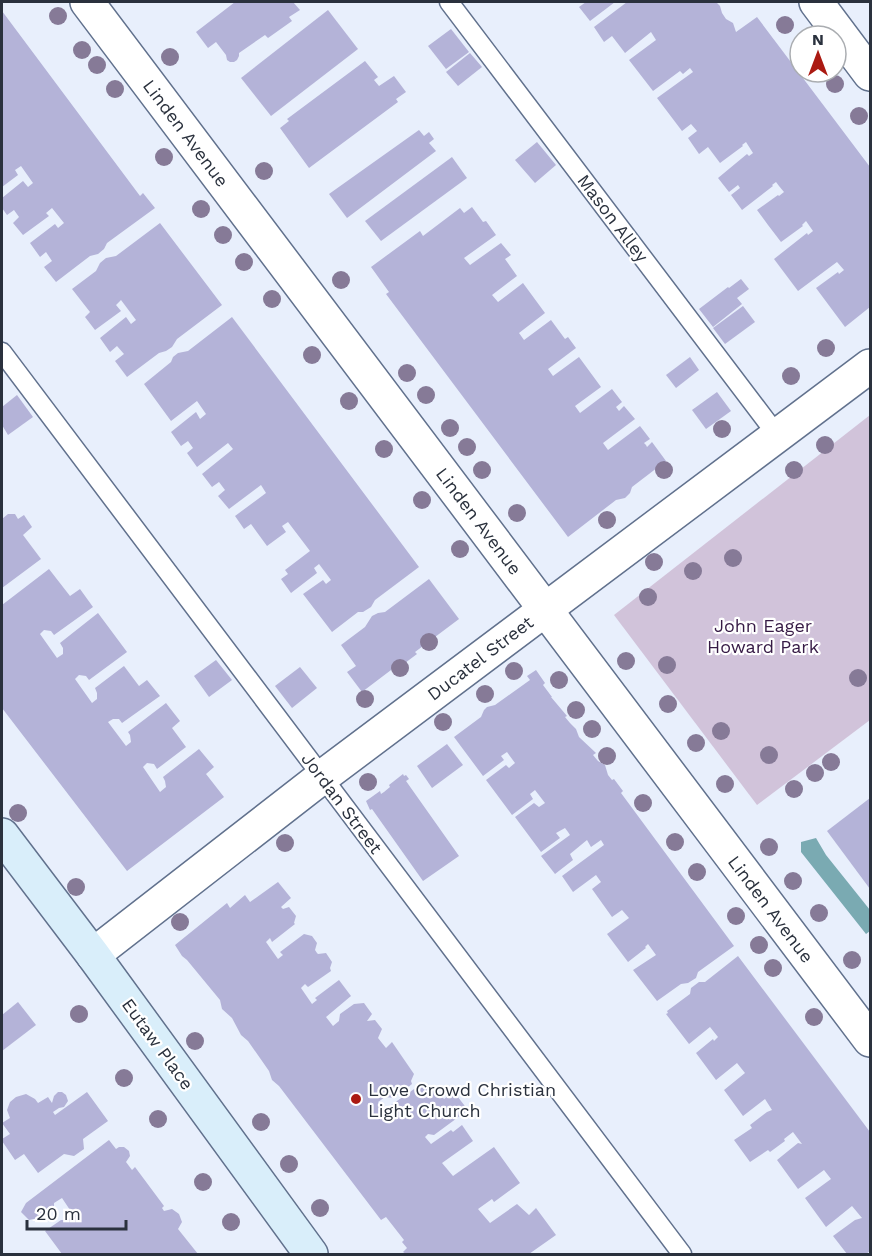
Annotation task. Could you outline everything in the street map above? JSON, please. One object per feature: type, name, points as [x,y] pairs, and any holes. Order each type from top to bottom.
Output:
[{"type":"street","name":"Linden Avenue","points":[[87,2],[870,1040]]},
{"type":"street","points":[[816,2],[870,74]]},
{"type":"street","name":"Ducatel Street","points":[[93,955],[322,777],[870,366]]},
{"type":"street","name":"Eutaw Place","points":[[2,835],[93,955],[311,1254]]},
{"type":"lane","name":"Mason Alley","points":[[449,2],[777,435]]},
{"type":"lane","name":"Jordan Street","points":[[2,352],[682,1254]]},
{"type":"green space","name":"John Eager Howard Park","points":[[870,415],[870,720],[757,805],[614,615]]},
{"type":"water","points":[[816,838],[826,855],[870,910],[870,931],[866,934],[801,852],[801,842]]},
{"type":"building","points":[[235,2],[293,2],[300,10],[289,17],[292,21],[268,38],[265,35],[239,53],[237,60],[230,62],[216,42],[208,48],[196,32]]},
{"type":"building","points":[[586,2],[615,2],[590,21],[579,7]]},
{"type":"building","points":[[627,2],[716,2],[726,19],[733,23],[736,32],[757,17],[788,58],[788,84],[807,84],[870,167],[870,307],[845,327],[816,288],[844,270],[837,262],[798,291],[774,259],[807,233],[808,235],[813,231],[806,221],[803,226],[781,242],[757,210],[784,192],[776,182],[742,210],[731,195],[740,188],[738,185],[729,192],[718,178],[747,154],[749,156],[753,153],[746,142],[720,163],[708,147],[699,154],[688,138],[697,131],[691,124],[682,131],[657,98],[693,72],[690,68],[683,74],[680,71],[653,91],[629,60],[656,40],[651,32],[625,53],[612,36],[604,42],[594,27]]},
{"type":"building","points":[[328,10],[358,49],[271,116],[241,78]]},
{"type":"building","points":[[2,11],[140,196],[143,193],[155,208],[107,243],[98,254],[90,256],[56,282],[44,267],[52,261],[46,252],[40,257],[30,243],[55,224],[58,228],[64,223],[52,208],[46,213],[49,216],[23,235],[13,223],[19,217],[14,210],[7,215],[2,208],[2,198],[23,181],[28,187],[33,183],[21,166],[15,170],[18,175],[2,187]]},
{"type":"building","points":[[451,29],[469,52],[446,69],[428,46]]},
{"type":"building","points":[[470,53],[482,67],[458,86],[446,72]]},
{"type":"building","points":[[365,61],[378,77],[374,80],[379,86],[394,76],[406,92],[396,99],[398,102],[309,168],[280,128],[289,121],[287,119]]},
{"type":"building","points":[[419,130],[424,136],[429,132],[434,139],[429,143],[436,151],[347,218],[329,194]]},
{"type":"building","points":[[537,142],[556,165],[535,183],[515,160]]},
{"type":"building","points":[[452,157],[467,178],[381,241],[365,221]]},
{"type":"building","points":[[472,207],[496,235],[464,258],[470,265],[501,243],[511,255],[505,259],[517,276],[492,295],[498,302],[523,283],[545,313],[519,333],[524,340],[551,320],[565,339],[568,337],[576,348],[548,369],[553,376],[579,357],[601,387],[575,406],[580,413],[612,389],[622,402],[616,407],[619,411],[624,406],[635,419],[603,443],[608,450],[640,426],[650,439],[644,443],[647,447],[652,442],[666,461],[632,487],[625,498],[616,500],[568,537],[386,294],[389,292],[371,267],[420,231],[423,236],[460,208],[464,213]]},
{"type":"building","points":[[160,223],[222,305],[177,339],[172,347],[159,353],[127,377],[115,361],[124,354],[117,346],[110,352],[100,338],[126,317],[131,324],[136,320],[121,300],[116,305],[121,311],[95,330],[85,317],[90,312],[72,289],[96,271],[106,258],[116,256]]},
{"type":"building","points":[[741,279],[749,289],[737,298],[742,304],[713,327],[699,309]]},
{"type":"building","points":[[743,306],[755,322],[725,344],[713,328]]},
{"type":"building","points":[[232,317],[419,567],[375,600],[371,607],[358,612],[332,632],[303,594],[323,580],[326,584],[331,580],[319,564],[314,568],[317,573],[291,593],[281,579],[288,574],[285,570],[310,551],[288,522],[282,526],[286,532],[267,546],[251,524],[244,529],[235,516],[266,493],[261,485],[229,509],[218,496],[225,490],[219,482],[212,487],[202,474],[233,449],[228,443],[197,467],[187,453],[193,448],[188,441],[181,446],[171,432],[196,412],[200,419],[206,414],[197,401],[171,421],[144,384],[171,362],[178,353],[188,351]]},
{"type":"building","points":[[690,357],[699,370],[676,388],[666,375]]},
{"type":"building","points":[[717,392],[731,411],[706,429],[692,410]]},
{"type":"building","points":[[17,395],[33,417],[8,435],[2,425],[2,407]]},
{"type":"building","points":[[8,514],[15,514],[18,519],[24,515],[32,527],[23,535],[41,559],[2,588],[2,519]]},
{"type":"building","points":[[49,569],[70,596],[80,589],[93,607],[54,635],[51,631],[44,630],[40,634],[57,658],[63,654],[60,643],[98,613],[127,652],[89,680],[86,676],[79,675],[75,679],[92,703],[97,699],[95,688],[124,666],[139,686],[147,680],[160,696],[122,723],[119,719],[108,722],[126,746],[131,742],[128,732],[166,703],[180,721],[172,728],[186,747],[157,769],[154,764],[147,763],[143,767],[160,792],[166,787],[163,777],[199,749],[214,767],[206,774],[224,797],[127,871],[2,708],[2,605]]},
{"type":"building","points":[[429,579],[459,619],[415,652],[417,654],[397,669],[395,667],[362,692],[347,672],[356,666],[341,645],[365,627],[372,616],[385,612]]},
{"type":"building","points":[[216,660],[232,680],[209,697],[194,676]]},
{"type":"building","points":[[300,667],[317,688],[292,708],[275,686]]},
{"type":"building","points":[[536,670],[545,683],[543,685],[576,729],[579,737],[596,753],[593,755],[598,761],[605,765],[608,775],[623,791],[621,793],[734,946],[698,972],[696,978],[681,984],[657,1001],[633,970],[656,955],[648,944],[628,962],[607,934],[629,918],[622,910],[612,917],[592,889],[601,882],[596,875],[573,892],[562,876],[604,845],[601,840],[591,847],[587,840],[570,854],[573,860],[555,874],[541,856],[570,835],[568,832],[565,828],[556,833],[560,838],[541,852],[515,817],[534,803],[539,807],[545,803],[535,790],[530,794],[533,799],[512,815],[486,780],[506,765],[509,768],[515,763],[507,752],[501,756],[504,760],[483,776],[454,737],[481,717],[487,707],[495,705],[530,680],[527,676]]},
{"type":"building","points":[[447,744],[463,765],[432,788],[417,766]]},
{"type":"building","points":[[403,774],[409,779],[406,781],[459,856],[423,881],[372,809],[370,810],[366,801],[380,791],[381,794],[384,792]]},
{"type":"building","points":[[870,798],[870,889],[827,831]]},
{"type":"building","points":[[278,882],[291,898],[281,907],[283,909],[289,907],[296,916],[295,924],[272,942],[270,938],[266,942],[278,959],[283,955],[280,952],[304,934],[312,936],[317,943],[315,950],[317,953],[326,953],[332,962],[331,971],[308,987],[305,984],[301,988],[312,1004],[317,1000],[315,998],[339,980],[351,996],[326,1017],[333,1026],[339,1021],[340,1014],[354,1004],[364,1003],[372,1014],[367,1021],[375,1020],[382,1029],[378,1038],[386,1048],[392,1042],[414,1074],[412,1084],[394,1098],[385,1097],[378,1102],[384,1110],[417,1087],[434,1087],[444,1099],[454,1092],[468,1110],[434,1135],[428,1134],[425,1137],[431,1144],[462,1125],[473,1141],[442,1163],[453,1176],[494,1147],[520,1183],[494,1202],[492,1199],[478,1209],[490,1223],[517,1204],[529,1215],[536,1208],[556,1235],[529,1254],[406,1254],[403,1252],[407,1248],[402,1242],[404,1240],[386,1217],[381,1220],[279,1086],[272,1080],[269,1071],[248,1041],[241,1035],[232,1018],[222,1009],[220,1000],[175,945],[227,903],[230,908],[245,895],[250,902]]},
{"type":"building","points":[[738,956],[870,1132],[870,1251],[866,1254],[847,1254],[833,1236],[855,1220],[862,1218],[852,1206],[826,1227],[805,1198],[831,1179],[824,1170],[798,1189],[777,1160],[798,1143],[802,1144],[793,1132],[770,1152],[768,1150],[750,1162],[734,1140],[752,1128],[750,1125],[772,1110],[765,1099],[743,1116],[724,1090],[745,1073],[737,1063],[716,1080],[696,1053],[718,1037],[710,1027],[689,1044],[666,1014],[690,994],[691,988],[699,982],[705,982]]},
{"type":"building","points":[[18,1002],[36,1025],[2,1051],[2,1015]]},
{"type":"building","points":[[58,1092],[66,1095],[68,1101],[64,1107],[53,1112],[55,1115],[87,1092],[108,1121],[83,1139],[84,1149],[74,1156],[64,1154],[38,1173],[24,1154],[15,1160],[2,1141],[10,1134],[2,1123],[10,1118],[7,1110],[10,1102],[16,1097],[26,1094],[38,1103],[48,1097],[52,1103]]},
{"type":"building","points":[[109,1140],[116,1149],[124,1147],[129,1151],[130,1156],[126,1162],[132,1170],[135,1167],[164,1206],[162,1208],[164,1211],[172,1209],[179,1214],[182,1222],[178,1229],[198,1254],[62,1254],[45,1231],[61,1220],[74,1216],[62,1198],[54,1203],[54,1210],[39,1221],[38,1218],[29,1220],[21,1212],[26,1203]]},
{"type":"place","name":"Love Crowd Christian Light Church","points":[[356,1099]]}]
